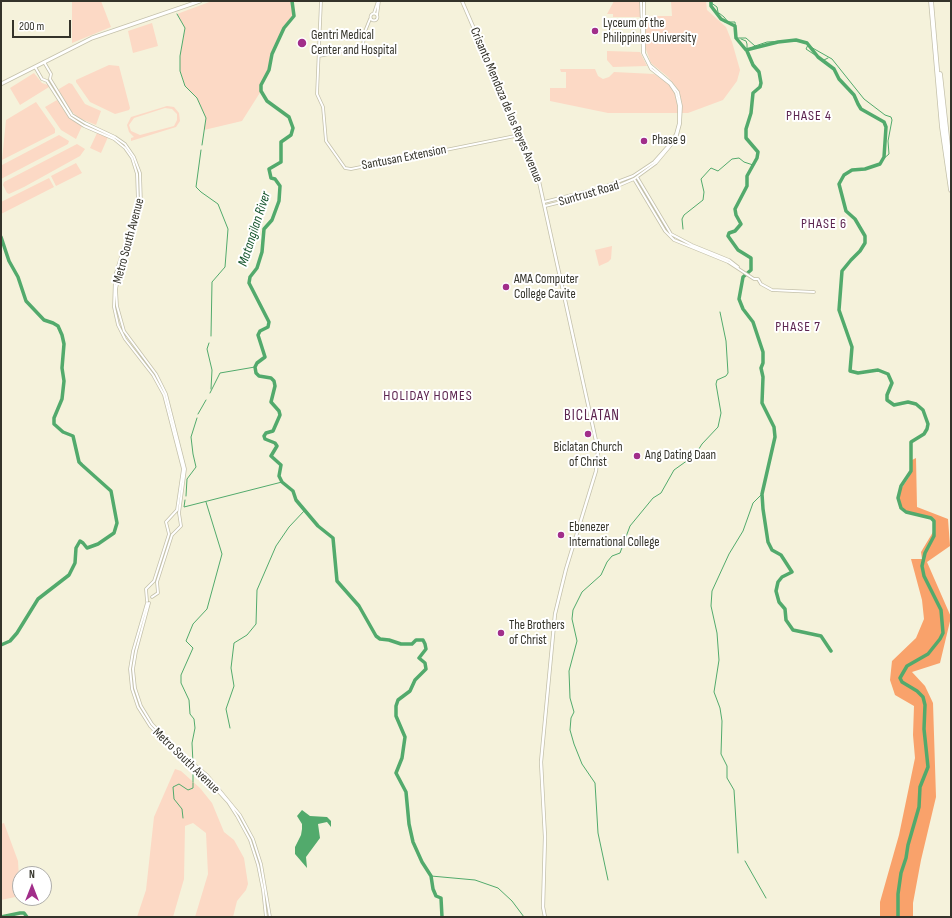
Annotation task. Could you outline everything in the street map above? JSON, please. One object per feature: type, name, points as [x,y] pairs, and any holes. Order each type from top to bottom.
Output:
[{"type":"highway","points":[[932,1],[943,112],[951,173]]},
{"type":"highway","points":[[932,1],[942,127],[951,190]]},
{"type":"main road","points":[[1,84],[96,37],[200,1]]},
{"type":"main road","name":"Crisanto Mendoza de los Reyes Avenue","points":[[462,1],[538,177],[598,450],[596,471],[566,568],[555,614],[541,762],[545,837],[543,907],[545,917]]},
{"type":"street","points":[[321,1],[319,56],[363,47],[364,34],[371,20],[370,15],[374,14],[378,1]]},
{"type":"street","points":[[371,20],[376,20],[378,1]]},
{"type":"street","points":[[643,1],[642,50],[646,62],[652,69]]},
{"type":"street","name":"Santusan Extension","points":[[319,56],[317,94],[323,106],[326,141],[340,162],[348,169],[520,135]]},
{"type":"street","name":"Metro South Avenue","points":[[44,62],[51,74],[49,80],[70,117],[115,137],[129,148],[140,173],[141,203],[118,277],[116,306],[124,331],[156,374],[169,404],[185,464],[179,518],[181,527],[174,532],[157,588]]},
{"type":"street","name":"Metro South Avenue","points":[[35,67],[42,79],[49,80]]},
{"type":"street","name":"Suntrust Road","points":[[545,206],[606,191],[635,178],[651,167],[668,150],[677,135],[680,124],[681,104],[676,89],[671,83],[652,69]]},
{"type":"street","name":"Suntrust Road","points":[[544,202],[591,191],[619,182],[646,169],[667,149],[678,129],[678,99],[670,84],[652,69]]},
{"type":"street","name":"Metro South Avenue","points":[[96,129],[114,139],[125,148],[132,158],[137,174],[138,203],[115,276],[114,307],[118,325],[125,339],[153,375],[167,406],[182,465],[179,500],[176,512],[166,522],[169,534],[152,585]]},
{"type":"street","points":[[635,178],[671,234],[692,245],[729,260],[754,279],[758,279],[766,288],[778,292],[814,292]]},
{"type":"street","points":[[173,516],[179,518]]},
{"type":"street","points":[[168,530],[174,532]]},
{"type":"street","points":[[152,585],[157,588],[157,594],[152,597],[148,596],[146,589],[152,585]]},
{"type":"street","name":"Metro South Avenue","points":[[148,596],[148,602],[134,660],[135,688],[146,717],[177,750],[195,763],[230,801],[248,829],[262,870],[270,917]]},
{"type":"street","name":"Metro South Avenue","points":[[152,597],[148,602],[131,660],[132,689],[138,707],[147,722],[175,752],[192,765],[228,802],[250,840],[261,877],[266,917]]},
{"type":"shaded area","points":[[72,1],[101,1],[111,27],[72,43]]},
{"type":"shaded area","points":[[212,1],[292,1],[295,11],[294,16],[284,28],[272,54],[269,70],[261,85],[261,91],[242,121],[204,130],[206,118],[197,98],[185,86],[180,71],[180,56],[185,28],[177,14]]},
{"type":"shaded area","points":[[614,1],[640,1],[640,17],[613,17],[613,14],[607,14]]},
{"type":"shaded area","points":[[671,1],[706,1],[707,10],[726,27],[740,70],[737,81],[723,100],[688,113],[682,113],[682,103],[677,88],[668,77],[651,63],[645,47],[644,16],[672,16]]},
{"type":"shaded area","points":[[152,23],[158,46],[133,53],[128,31]]},
{"type":"shaded area","points":[[607,51],[640,52],[647,66],[613,67],[607,60]]},
{"type":"shaded area","points":[[109,65],[119,66],[130,108],[129,110],[115,114],[90,102],[76,82],[76,80]]},
{"type":"shaded area","points":[[560,69],[595,69],[598,76],[603,79],[609,77],[614,72],[654,74],[668,83],[674,90],[678,113],[608,113],[550,101],[550,88],[566,88],[566,72],[561,72]]},
{"type":"shaded area","points":[[34,73],[42,83],[48,85],[49,87],[20,105],[10,88]]},
{"type":"shaded area","points":[[69,83],[72,84],[85,104],[101,111],[96,125],[79,118],[71,111],[59,91],[59,89]]},
{"type":"shaded area","points":[[57,100],[69,118],[82,126],[76,139],[61,130],[45,107]]},
{"type":"shaded area","points":[[36,102],[55,129],[55,133],[2,160],[6,120]]},
{"type":"shaded area","points":[[167,106],[174,107],[179,113],[180,121],[176,127],[131,141],[131,138],[134,137],[129,132],[127,125],[131,117]],"holes":[[[165,108],[172,109],[177,114],[177,120],[174,126],[140,135],[131,131],[129,125],[134,118]]]},
{"type":"shaded area","points":[[97,133],[108,137],[101,153],[90,148]]},
{"type":"shaded area","points":[[59,135],[69,141],[68,144],[1,179],[2,165]]},
{"type":"shaded area","points":[[77,144],[85,149],[80,156],[24,187],[9,194],[7,193],[3,185],[4,182]]},
{"type":"shaded area","points":[[76,163],[82,173],[56,186],[51,176]]},
{"type":"shaded area","points":[[49,178],[54,187],[1,214],[1,202]]},
{"type":"shaded area","points":[[612,246],[611,259],[599,266],[595,250]]},
{"type":"shaded area","points":[[916,458],[917,507],[948,519],[950,546],[927,562],[951,617],[940,663],[912,672],[925,686],[933,703],[936,797],[921,860],[913,903],[913,917],[880,917],[880,902],[899,835],[915,758],[913,735],[914,706],[895,695],[890,680],[892,661],[916,638],[924,619],[922,600],[911,559],[922,559],[921,552],[933,532],[935,525],[931,518],[911,514],[901,508],[899,503],[899,492],[909,477],[912,460]]},
{"type":"shaded area","points":[[175,769],[181,771],[200,788],[212,803],[224,832],[234,840],[244,858],[248,884],[246,890],[237,901],[233,917],[195,917],[208,874],[206,833],[193,823],[185,826],[184,879],[173,917],[137,917],[146,890],[154,817]]},
{"type":"shaded area","points":[[302,810],[310,816],[327,817],[331,821],[331,827],[327,822],[318,824],[320,838],[306,857],[307,868],[295,854],[295,847],[301,835],[302,829],[302,824],[297,816]]},
{"type":"shaded area","points":[[4,823],[18,861],[18,866],[12,866],[12,898],[1,900],[1,824]]},
{"type":"waterway","name":"Matangilan River","points":[[292,1],[294,16],[284,28],[272,54],[269,70],[261,85],[261,91],[267,101],[289,117],[293,128],[291,135],[281,142],[281,162],[269,169],[271,178],[275,179],[280,186],[279,201],[272,220],[264,229],[262,252],[257,268],[250,277],[249,283],[269,322],[268,327],[260,331],[258,335],[265,357],[257,363],[255,367],[256,373],[259,376],[271,378],[274,381],[275,386],[271,402],[279,411],[280,415],[273,431],[266,433],[264,436],[265,439],[275,443],[277,446],[271,456],[281,465],[279,476],[282,482],[293,491],[296,500],[318,526],[333,538],[337,581],[359,606],[376,636],[380,639],[401,644],[412,644],[416,640],[423,640],[425,644],[426,649],[419,658],[425,663],[426,669],[415,680],[410,691],[398,700],[396,706],[396,716],[405,737],[402,758],[396,773],[406,792],[409,824],[413,842],[422,862],[431,876],[433,889],[436,896],[441,898],[442,917]]},
{"type":"waterway","points":[[711,1],[711,6],[721,19],[735,26],[736,38],[746,50],[778,42],[796,40],[807,43],[818,57],[834,69],[839,79],[854,95],[861,109],[884,122],[886,127],[884,157],[880,164],[865,169],[852,170],[844,175],[839,184],[846,211],[855,219],[865,236],[865,243],[860,251],[842,271],[839,310],[852,347],[850,371],[858,373],[878,370],[888,374],[892,383],[887,395],[887,400],[894,405],[908,402],[916,404],[923,410],[928,424],[924,434],[911,442],[911,471],[901,486],[898,498],[901,508],[906,512],[931,518],[934,521],[934,536],[925,553],[922,566],[924,576],[941,610],[943,633],[928,654],[907,666],[900,678],[902,682],[917,691],[923,697],[925,705],[924,729],[928,767],[920,787],[919,807],[901,873],[898,894],[898,917]]},
{"type":"waterway","points":[[710,2],[717,7],[719,17]]},
{"type":"waterway","points":[[719,13],[729,23]]},
{"type":"waterway","points":[[177,14],[185,28],[180,56],[180,71],[185,86],[197,98],[206,118],[202,145]]},
{"type":"waterway","points":[[725,22],[735,22],[736,33]]},
{"type":"waterway","points":[[736,38],[746,38],[755,46],[767,42],[787,41]]},
{"type":"waterway","points":[[741,39],[746,41],[747,51]]},
{"type":"waterway","points":[[808,45],[806,49],[818,57]]},
{"type":"waterway","points":[[747,50],[755,46]]},
{"type":"waterway","points":[[809,46],[832,59],[864,99],[885,115],[891,117],[892,120],[888,141],[889,154],[882,160]]},
{"type":"waterway","points":[[747,51],[753,65],[759,72],[761,83],[760,87],[753,93],[751,113],[746,129],[746,138],[758,152],[757,158],[747,176],[747,186],[735,209],[736,215],[741,224],[735,231],[729,233],[728,236],[738,250],[751,258],[751,270],[743,277],[739,299],[743,309],[753,322],[763,352],[763,363],[761,368],[763,377],[762,403],[774,427],[775,437],[762,494],[763,509],[768,542],[772,550],[781,555],[792,572],[782,577],[778,582],[776,591],[779,602],[785,609],[786,620],[793,630],[821,636],[831,651]]},
{"type":"waterway","points":[[821,59],[824,60],[828,58]]},
{"type":"waterway","points":[[201,150],[196,187],[218,204],[228,229],[225,267],[212,282],[211,336]]},
{"type":"waterway","points":[[683,229],[682,219],[684,215],[703,200],[704,192],[701,179],[711,168],[718,171],[732,159],[739,158],[744,162],[753,165]]},
{"type":"waterway","points":[[1,237],[9,261],[18,277],[26,301],[44,320],[58,326],[62,335],[64,344],[62,368],[64,381],[62,399],[54,418],[54,424],[63,432],[73,436],[79,462],[111,491],[117,523],[114,533],[98,544],[87,548],[80,541],[76,548],[75,563],[69,575],[38,599],[17,633],[10,641],[1,645]]},
{"type":"waterway","points":[[608,880],[598,833],[595,783],[582,764],[570,730],[571,718],[574,712],[570,698],[569,671],[577,641],[572,619],[573,610],[582,592],[601,575],[607,562],[612,556],[620,553],[630,526],[653,498],[661,493],[674,470],[695,455],[702,444],[718,427],[721,413],[716,384],[717,380],[726,376],[728,373],[726,341],[720,312]]},
{"type":"waterway","points":[[209,343],[207,349],[212,370],[211,389]]},
{"type":"waterway","points":[[210,393],[220,373],[255,367]]},
{"type":"waterway","points":[[198,414],[206,400]]},
{"type":"waterway","points":[[186,496],[187,479],[196,467],[191,437],[197,418]]},
{"type":"waterway","points":[[185,500],[184,507],[282,482]]},
{"type":"waterway","points":[[738,853],[734,790],[727,778],[727,766],[721,754],[722,721],[720,708],[714,692],[719,660],[717,633],[711,606],[712,591],[729,554],[743,531],[753,503],[762,494]]},
{"type":"waterway","points":[[193,763],[192,743],[195,728],[194,719],[190,714],[189,700],[181,683],[181,675],[193,648],[186,641],[193,624],[207,609],[222,554],[206,502]]},
{"type":"waterway","points":[[230,728],[226,709],[234,686],[231,668],[234,643],[247,635],[256,624],[257,590],[276,546],[289,527],[305,510]]},
{"type":"waterway","points":[[193,768],[193,782]]},
{"type":"waterway","points":[[183,818],[182,809],[174,799],[173,787],[179,784],[188,790],[193,788],[193,783]]},
{"type":"waterway","points":[[745,861],[766,898]]},
{"type":"waterway","points":[[431,876],[475,880],[498,888],[512,901],[524,917]]},
{"type":"waterway","points":[[1,917],[20,913],[24,913],[27,917]]},
{"type":"place","name":"Lyceum of the Philippines University","points":[[595,31]]},
{"type":"place","name":"Gentri Medical Center and Hospital","points":[[302,43]]},
{"type":"place","name":"Phase 9","points":[[644,141]]},
{"type":"place","name":"AMA Computer College Cavite","points":[[506,287]]},
{"type":"place","name":"Biclatan Church of Christ","points":[[588,434]]},
{"type":"place","name":"Ang Dating Daan","points":[[637,456]]},
{"type":"place","name":"Ebenezer International College","points":[[561,535]]},
{"type":"place","name":"The Brothers of Christ","points":[[501,633]]},
{"type":"district","name":"PHASE 4","points":[[809,116]]},
{"type":"district","name":"PHASE 6","points":[[824,224]]},
{"type":"district","name":"PHASE 7","points":[[798,327]]},
{"type":"district","name":"HOLIDAY HOMES","points":[[428,396]]},
{"type":"district","name":"BICLATAN","points":[[592,416]]}]
